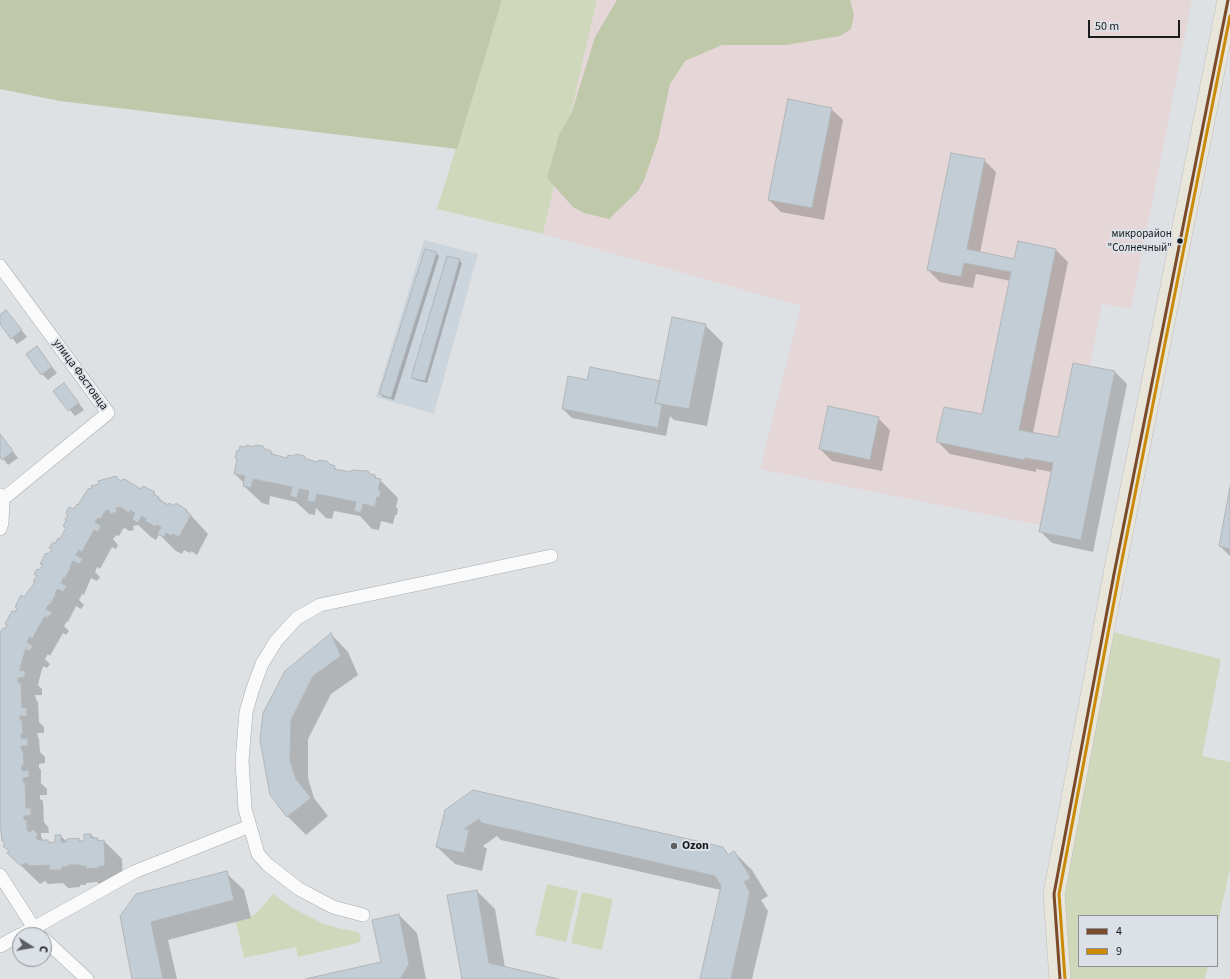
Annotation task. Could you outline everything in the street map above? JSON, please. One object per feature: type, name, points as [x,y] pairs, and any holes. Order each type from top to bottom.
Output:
[{"type":"main road","points":[[1060,979],[1054,894],[1114,574],[1228,0]]},
{"type":"street","name":"улица Фастовца","points":[[0,266],[108,413],[1,497]]},
{"type":"street","points":[[0,529],[2,523],[1,497]]},
{"type":"street","points":[[363,916],[333,907],[299,889],[258,854],[245,809],[242,761],[246,712],[262,664],[276,641],[297,618],[320,605],[551,556]]},
{"type":"street","points":[[45,927],[134,872],[250,826]]},
{"type":"street","points":[[0,875],[34,927]]},
{"type":"street","points":[[0,946],[12,939]]},
{"type":"street","points":[[52,946],[87,979]]},
{"type":"shaded area","points":[[597,0],[1192,0],[1131,309],[1102,304],[1090,366],[1115,371],[1081,540],[1039,532],[1040,525],[760,469],[801,306],[543,234]]},
{"type":"shaded area","points":[[424,240],[478,254],[434,414],[376,397]]},
{"type":"green space","points":[[0,0],[502,0],[457,149],[60,101],[0,89]]},
{"type":"green space","points":[[502,0],[597,0],[543,234],[437,209]]},
{"type":"green space","points":[[617,0],[850,0],[854,14],[851,29],[840,36],[786,45],[722,45],[685,61],[670,84],[658,140],[644,180],[638,191],[609,219],[584,213],[573,207],[547,178],[559,135],[572,112],[595,37]]},
{"type":"green space","points":[[1112,632],[1221,659],[1202,756],[1230,762],[1230,869],[1218,923],[1218,915],[1078,915],[1078,967],[1208,967],[1205,979],[1069,979],[1065,893]]},
{"type":"green space","points":[[547,884],[578,891],[566,942],[535,935]]},
{"type":"green space","points":[[582,892],[613,899],[602,950],[571,943]]},
{"type":"green space","points":[[273,894],[294,909],[322,923],[337,928],[358,932],[361,937],[360,941],[358,943],[298,957],[296,947],[244,958],[236,922],[248,919],[257,913]]},
{"type":"building","points":[[788,99],[832,108],[812,208],[768,200]]},
{"type":"building","points":[[951,153],[985,159],[967,249],[1014,259],[1018,241],[1056,249],[1019,430],[1058,437],[1073,363],[1115,371],[1081,540],[1039,532],[1053,463],[1025,458],[1024,460],[936,442],[944,407],[982,414],[1011,272],[964,263],[961,277],[927,270]]},
{"type":"building","points":[[425,249],[437,252],[391,398],[379,394]]},
{"type":"building","points":[[447,256],[460,259],[425,381],[411,378]]},
{"type":"building","points":[[6,310],[22,330],[11,339],[0,324],[0,315]]},
{"type":"building","points":[[672,317],[706,324],[689,409],[655,403]]},
{"type":"building","points":[[37,346],[52,367],[41,375],[26,354]]},
{"type":"building","points":[[590,367],[660,381],[655,403],[662,404],[658,428],[562,409],[568,376],[587,380]]},
{"type":"building","points":[[64,383],[79,403],[68,411],[53,391]]},
{"type":"building","points":[[828,406],[879,417],[870,460],[819,449]]},
{"type":"building","points":[[0,434],[13,451],[2,460],[0,457]]},
{"type":"building","points":[[247,445],[253,447],[255,445],[263,446],[265,449],[271,451],[271,454],[287,458],[288,455],[293,456],[296,454],[317,462],[319,460],[327,461],[329,464],[335,466],[334,469],[351,472],[352,470],[368,471],[370,474],[375,475],[375,478],[381,479],[378,490],[381,491],[379,498],[377,497],[375,507],[363,504],[361,513],[354,511],[356,502],[317,494],[315,502],[307,501],[309,491],[299,489],[297,498],[290,496],[292,487],[253,479],[251,488],[243,486],[245,476],[234,474],[237,459],[235,458],[237,450],[239,451],[240,446],[246,447]]},
{"type":"building","points":[[116,476],[120,481],[124,479],[141,489],[143,486],[155,492],[153,494],[159,497],[158,499],[168,505],[169,503],[174,506],[176,503],[187,510],[186,512],[191,515],[179,537],[166,533],[164,537],[157,534],[161,527],[157,525],[156,527],[145,521],[146,519],[142,516],[138,523],[132,519],[135,513],[130,510],[129,513],[120,507],[116,508],[117,512],[110,514],[109,510],[105,511],[101,519],[98,518],[95,522],[101,526],[98,532],[94,530],[82,552],[79,550],[76,555],[83,559],[79,564],[73,561],[65,578],[64,577],[61,583],[67,586],[63,592],[58,589],[50,605],[49,604],[46,609],[52,612],[48,618],[45,616],[32,639],[30,637],[27,642],[33,646],[29,651],[26,649],[25,651],[20,671],[25,670],[25,677],[18,678],[18,683],[21,683],[22,708],[27,708],[27,716],[20,716],[20,720],[22,720],[23,734],[21,734],[21,739],[28,738],[28,746],[21,746],[24,765],[22,765],[22,771],[29,770],[29,777],[23,778],[23,782],[25,782],[26,808],[31,808],[31,815],[24,816],[24,820],[27,820],[27,830],[30,832],[33,829],[38,834],[36,837],[38,840],[48,840],[48,843],[55,842],[55,835],[61,835],[61,842],[67,842],[67,839],[79,838],[79,841],[84,841],[84,834],[91,834],[91,838],[98,838],[98,841],[104,840],[105,866],[86,869],[86,866],[68,865],[69,867],[62,867],[62,870],[49,870],[49,865],[29,866],[26,863],[21,866],[7,853],[9,851],[3,846],[5,844],[2,841],[0,822],[0,632],[3,628],[5,629],[7,625],[5,624],[12,611],[15,612],[17,608],[15,607],[21,595],[24,597],[35,582],[33,581],[37,576],[34,574],[37,569],[39,570],[43,565],[40,564],[46,553],[49,554],[52,549],[49,548],[53,542],[55,544],[58,538],[60,539],[66,528],[63,526],[68,515],[66,513],[69,507],[74,509],[88,489],[92,488],[91,486],[99,484],[98,481]]},
{"type":"building","points":[[1230,487],[1230,549],[1219,546]]},
{"type":"building","points":[[331,633],[341,656],[313,676],[291,720],[290,760],[296,779],[311,798],[287,817],[270,795],[260,740],[263,713],[285,671]]},
{"type":"building","points":[[473,790],[723,847],[728,855],[734,851],[751,878],[744,882],[750,892],[731,979],[700,979],[721,886],[715,876],[482,823],[479,819],[464,829],[469,830],[464,853],[436,847],[445,810]]},
{"type":"building","points":[[227,871],[234,900],[151,922],[163,979],[132,979],[120,916],[136,894]]},
{"type":"building","points":[[477,890],[489,963],[559,979],[462,979],[447,895]]},
{"type":"building","points":[[399,914],[409,964],[400,979],[305,979],[381,962],[372,920]]},
{"type":"transit line","name":"4","points":[[1060,979],[1054,894],[1114,574],[1228,0]]},
{"type":"transit line","name":"9","points":[[1065,979],[1059,894],[1119,575],[1230,16]]},
{"type":"place","name":"микрорайон \"Солнечный\"","points":[[1180,241]]},
{"type":"place","name":"Ozon","points":[[674,846]]}]
